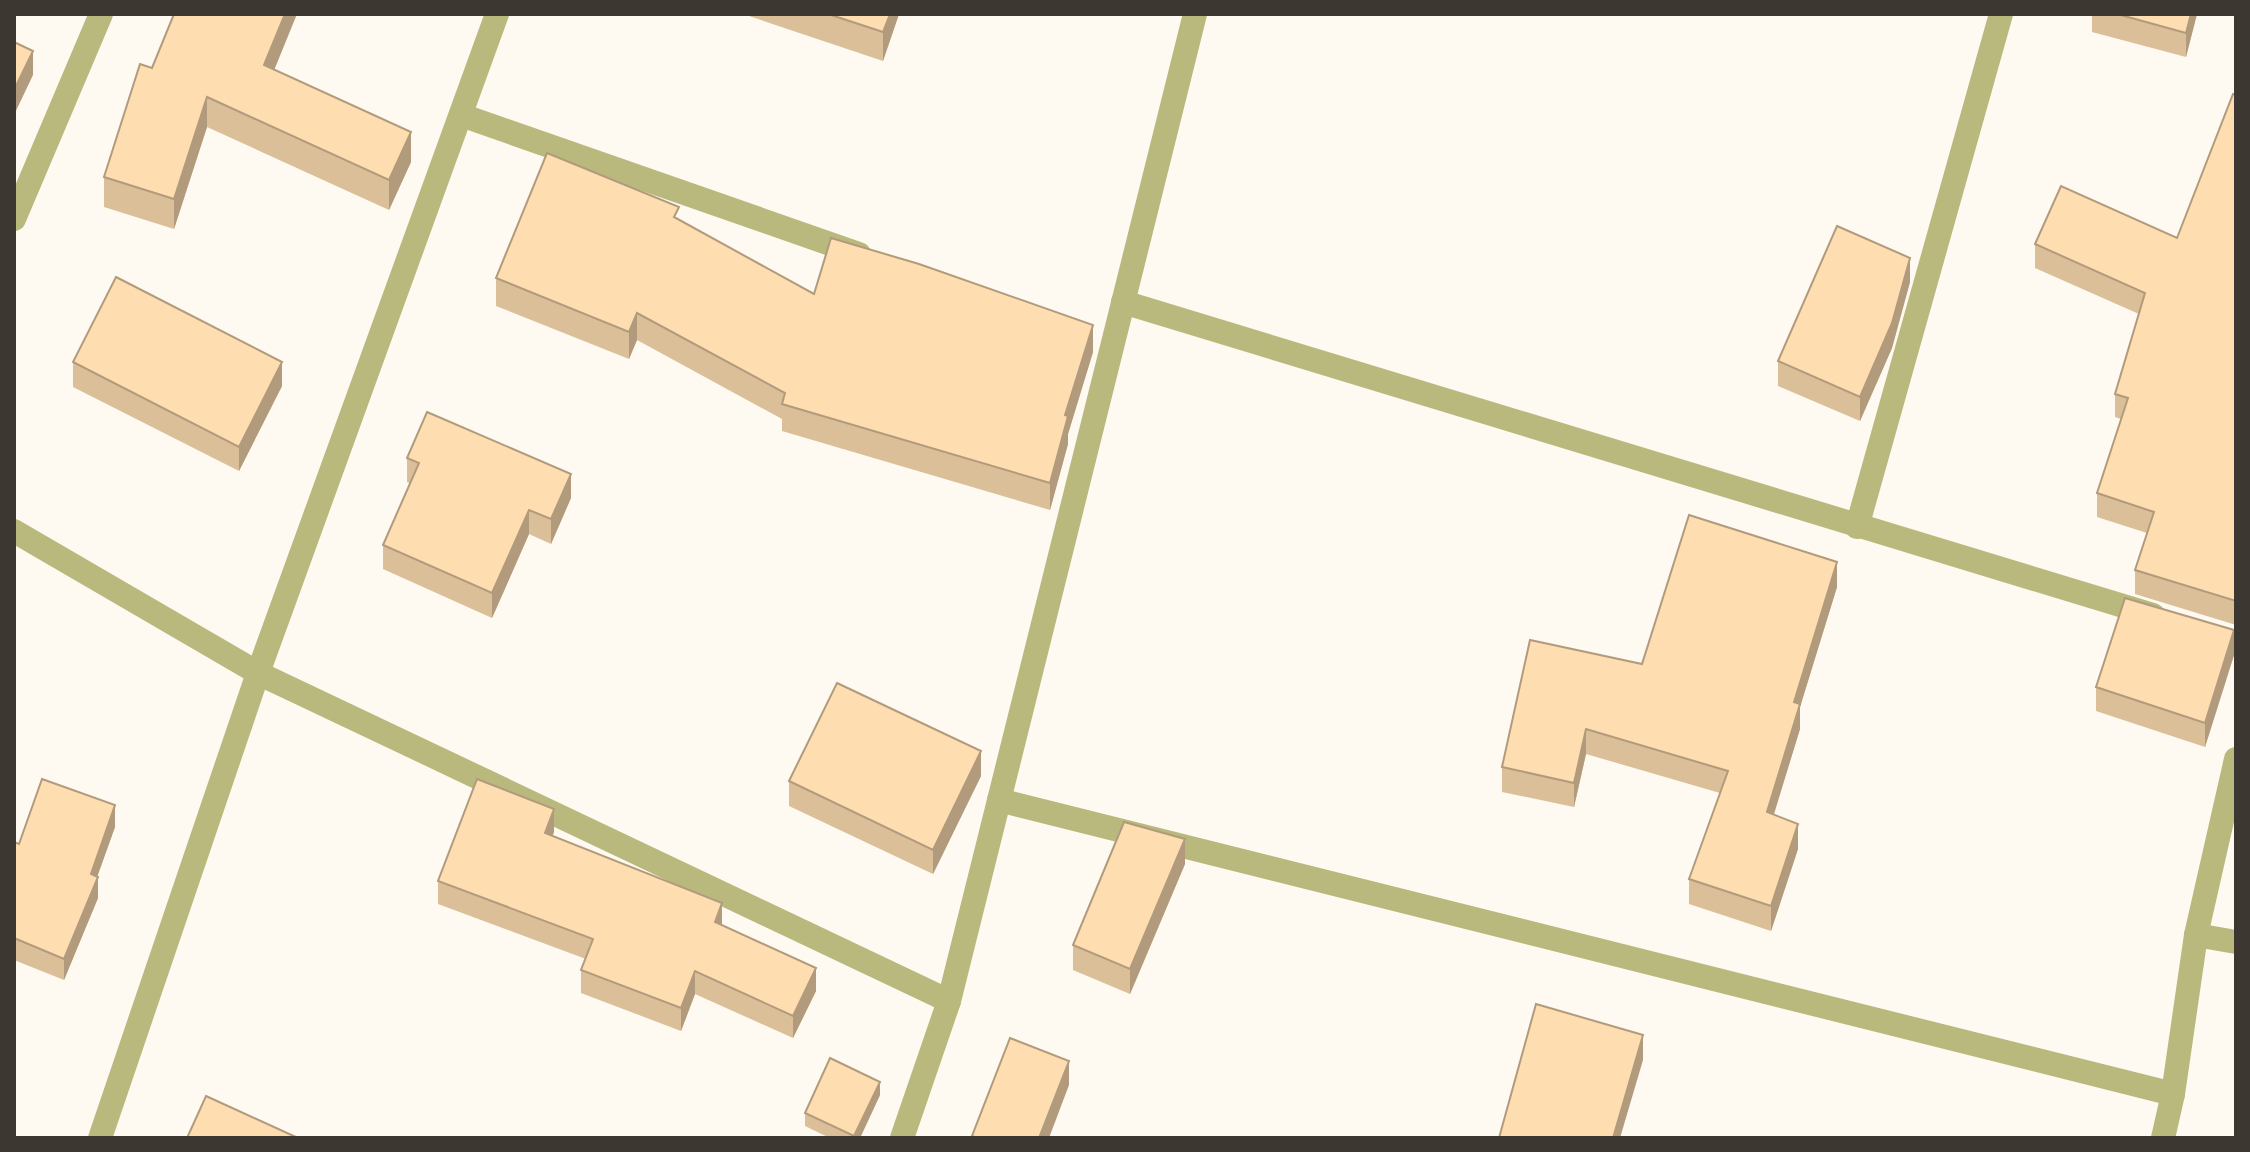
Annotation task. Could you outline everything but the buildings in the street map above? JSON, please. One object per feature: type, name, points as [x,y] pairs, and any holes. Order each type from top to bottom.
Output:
[{"type":"street","points":[[14,219],[101,14]]},
{"type":"street","points":[[100,1138],[258,673],[497,14]]},
{"type":"street","points":[[902,1138],[949,1001],[999,800],[1105,341],[1123,302],[1195,14]]},
{"type":"street","points":[[1857,527],[2001,14]]},
{"type":"street","points":[[461,115],[875,260]]},
{"type":"street","points":[[1123,302],[2175,622]]},
{"type":"street","points":[[14,531],[258,673],[949,1001]]},
{"type":"street","points":[[2163,1138],[2173,1094],[2196,935],[2236,759]]},
{"type":"street","points":[[999,800],[2173,1094]]},
{"type":"street","points":[[2196,935],[2236,942]]}]
